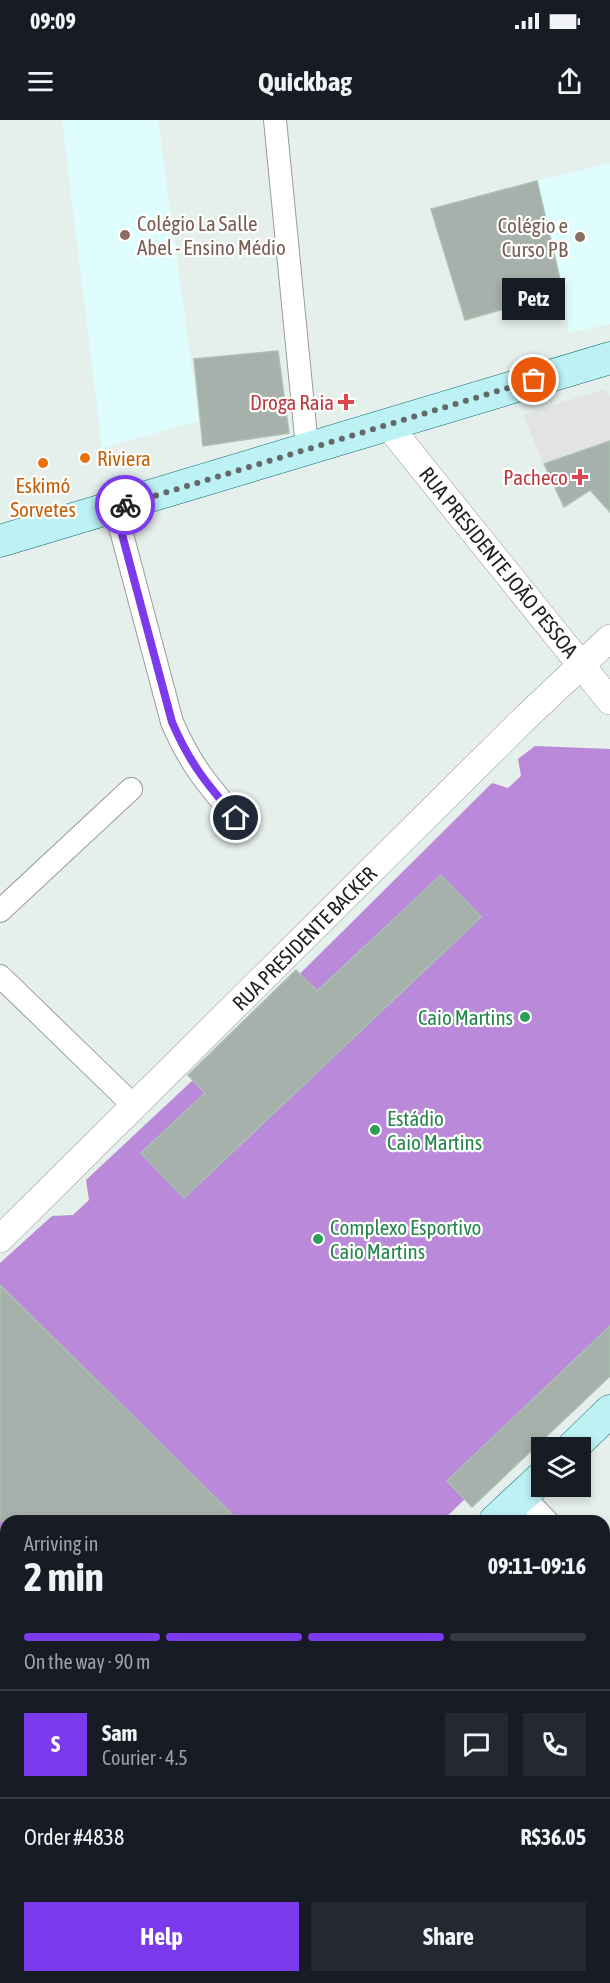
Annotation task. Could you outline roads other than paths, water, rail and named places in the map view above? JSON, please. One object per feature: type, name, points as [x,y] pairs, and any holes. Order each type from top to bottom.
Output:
[{"type":"main road","points":[[0,541],[115,508],[307,447],[610,358]]},
{"type":"main road","points":[[583,1437],[610,1411]]},
{"type":"main road","points":[[501,1515],[531,1487]]},
{"type":"street","points":[[275,120],[307,447]]},
{"type":"street","name":"RUA PRESIDENTE JOÃO PESSOA","points":[[387,424],[610,701]]},
{"type":"street","points":[[115,508],[172,722],[184,751],[199,775],[236,818]]},
{"type":"street","name":"RUA PRESIDENTE BACKER","points":[[0,1239],[523,720],[610,638]]},
{"type":"street","points":[[0,911],[130,789]]},
{"type":"street","points":[[0,976],[135,1107]]},
{"type":"street","points":[[537,1497],[544,1515]]},
{"type":"place","name":"Colégio La Salle Abel - Ensino Médio","points":[[125,235]]},
{"type":"place","name":"Colégio e Curso PB","points":[[580,237]]},
{"type":"place","name":"Petz","points":[[534,380]]},
{"type":"place","name":"Droga Raia","points":[[346,402]]},
{"type":"place","name":"Riviera","points":[[85,458]]},
{"type":"place","name":"Eskimó Sorvetes","points":[[43,463]]},
{"type":"place","name":"Pacheco","points":[[580,477]]},
{"type":"place","name":"Caio Martins","points":[[525,1017]]},
{"type":"place","name":"Estádio Caio Martins","points":[[375,1130]]},
{"type":"place","name":"Complexo Esportivo Caio Martins","points":[[318,1239]]}]
